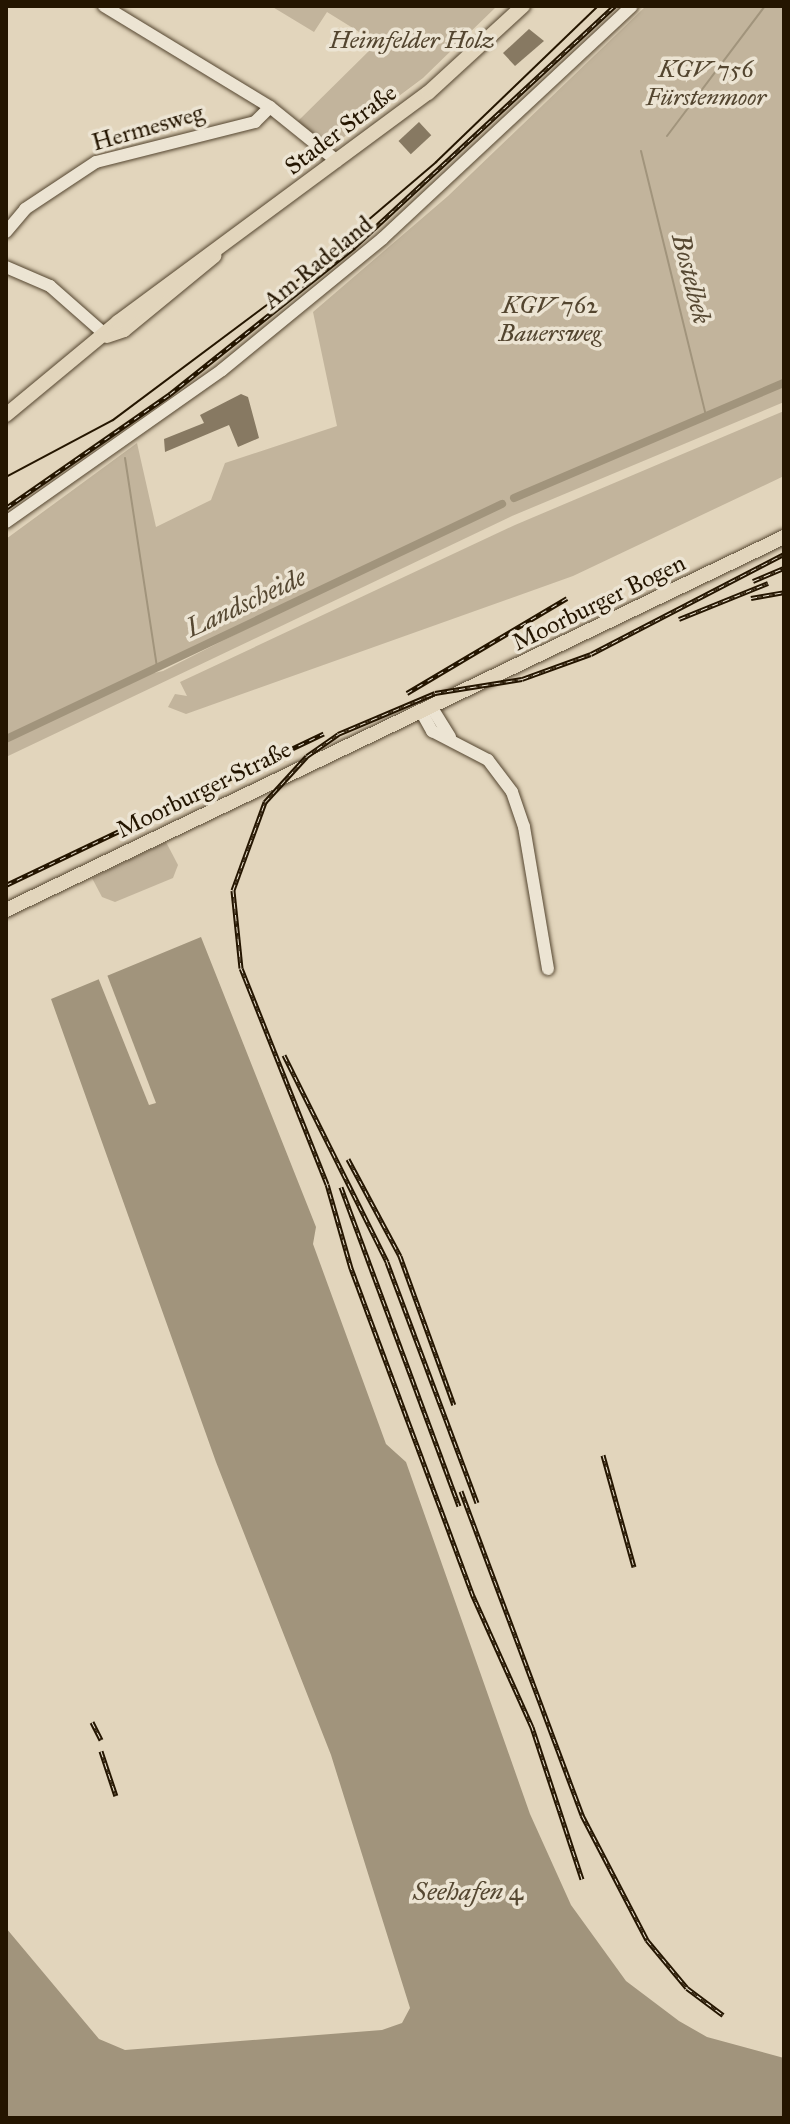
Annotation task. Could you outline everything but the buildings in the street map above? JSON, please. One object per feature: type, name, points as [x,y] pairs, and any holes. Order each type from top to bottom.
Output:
[{"type":"main road","name":"Stader Straße","points":[[6,415],[107,336],[147,313],[218,252],[428,93],[523,6]]},
{"type":"main road","name":"Moorburger Bogen","points":[[427,710],[784,537]]},
{"type":"main road","name":"Moorburger Straße","points":[[6,910],[427,710]]},
{"type":"street","points":[[104,6],[270,107],[337,161]]},
{"type":"street","name":"Am Radeland","points":[[6,522],[222,370],[371,248],[632,6]]},
{"type":"street","name":"Hermesweg","points":[[6,232],[25,209],[96,162],[255,122],[270,107]]},
{"type":"street","points":[[6,267],[50,286],[107,336]]},
{"type":"street","points":[[427,710],[432,731],[450,737],[494,766],[521,812],[548,969]]},
{"type":"green space","name":"Heimfelder Holz","points":[[271,6],[497,6],[423,78],[328,149],[295,124],[377,43],[327,12],[314,32]]},
{"type":"green space","points":[[646,6],[784,6],[784,384],[590,469],[784,386],[784,402],[512,516],[6,757],[6,539],[137,443],[156,527],[211,500],[225,463],[337,426],[313,312],[448,196]],"holes":[[[458,521],[163,671],[131,678]]]},
{"type":"green space","points":[[784,411],[784,476],[573,576],[186,714],[168,707],[175,694],[187,696],[180,682],[515,525]]},
{"type":"green space","points":[[166,842],[178,865],[173,878],[115,902],[102,897],[92,878]]},
{"type":"water","name":"Seehafen 4","points":[[201,937],[316,1227],[313,1244],[386,1444],[406,1462],[530,1814],[571,1905],[626,1981],[679,2021],[707,2037],[784,2058],[784,2118],[6,2118],[6,1928],[99,2039],[125,2050],[382,2030],[402,2023],[410,2008],[331,1755],[216,1462],[51,999]]},
{"type":"pier","points":[[106,972],[156,1103],[149,1105],[97,975]]},
{"type":"waterway","name":"Bostelbek","points":[[667,136],[765,6]]},
{"type":"waterway","name":"Bostelbek","points":[[641,151],[706,416]]},
{"type":"waterway","name":"Landscheide","points":[[514,498],[784,383]]},
{"type":"waterway","points":[[125,458],[157,667]]},
{"type":"waterway","name":"Landscheide","points":[[6,739],[502,504]]},
{"type":"tram line","points":[[6,477],[113,420],[280,295],[436,162],[598,6]]},
{"type":"railway","points":[[6,508],[170,394],[354,247],[614,6]]},
{"type":"railway","points":[[582,1879],[532,1727],[473,1596],[351,1268],[327,1184],[241,968],[233,890],[265,802],[307,756],[338,734],[435,693],[522,679],[591,654],[784,554]]},
{"type":"railway","points":[[753,581],[784,568]]},
{"type":"railway","points":[[679,619],[768,583]]},
{"type":"railway","points":[[751,598],[784,592]]},
{"type":"railway","points":[[407,693],[567,598]]},
{"type":"railway","points":[[6,885],[324,733]]},
{"type":"railway","points":[[284,1055],[387,1262],[477,1503]]},
{"type":"railway","points":[[348,1159],[400,1256],[454,1405]]},
{"type":"railway","points":[[341,1187],[459,1506]]},
{"type":"railway","points":[[603,1455],[634,1567]]},
{"type":"railway","points":[[461,1491],[582,1815],[647,1940],[687,1988],[723,2015]]},
{"type":"railway","points":[[92,1722],[101,1740]]},
{"type":"railway","points":[[101,1751],[116,1796]]},
{"type":"park label","name":"KGV 756 Fürstenmoor","points":[[706,84]]},
{"type":"park label","name":"KGV 762 Bauersweg","points":[[550,320]]}]
